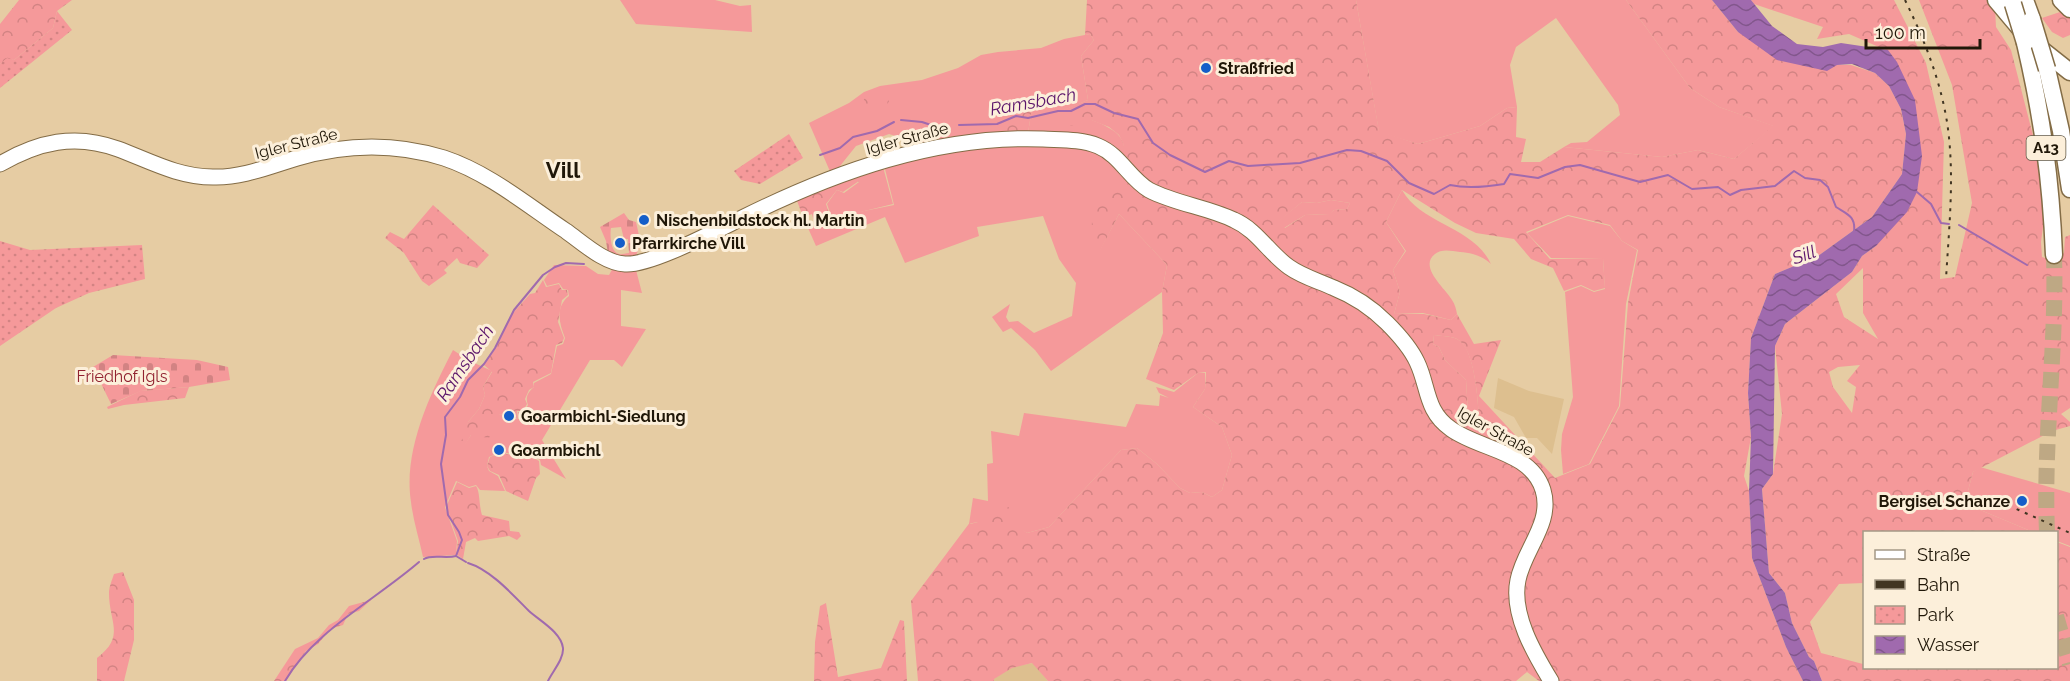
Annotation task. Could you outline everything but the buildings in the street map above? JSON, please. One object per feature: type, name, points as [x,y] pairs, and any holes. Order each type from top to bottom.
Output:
[{"type":"highway","points":[[1996,0],[2029,38],[2070,72]]},
{"type":"highway","points":[[2061,0],[2070,9]]},
{"type":"highway","name":"A13","points":[[2016,1],[2032,19],[2047,69],[2061,131],[2070,189]]},
{"type":"highway","name":"A13","points":[[2016,1],[2043,126],[2052,199],[2054,255]]},
{"type":"main road","name":"Igler Straße","points":[[0,164],[34,147],[61,141],[80,141],[109,146],[174,172],[216,178],[249,173],[338,149],[374,147],[410,150],[446,159],[469,168],[499,185],[604,257],[625,264],[642,261],[698,240],[801,190],[914,152],[946,145],[1000,139],[1023,138],[1089,143],[1103,148],[1116,157],[1140,184],[1149,190],[1241,223],[1288,266],[1365,304],[1381,317],[1407,345],[1420,369],[1433,411],[1441,421],[1451,430],[1516,460],[1535,475],[1542,486],[1546,506],[1540,527],[1522,565],[1517,590],[1519,614],[1551,681]]},
{"type":"shaded area","points":[[1498,378],[1529,391],[1564,399],[1552,454],[1537,438],[1526,438],[1514,417],[1494,408]]},
{"type":"shaded area","points":[[1033,663],[1048,681],[994,681],[993,679],[1012,667]]},
{"type":"green space","points":[[19,0],[72,0],[57,11],[53,28],[14,60],[7,59],[0,64],[0,24]]},
{"type":"green space","points":[[620,0],[715,0],[740,6],[751,5],[752,32],[636,24]]},
{"type":"green space","points":[[1087,0],[1356,0],[1379,131],[1418,144],[1480,126],[1507,108],[1517,107],[1516,137],[1526,139],[1521,162],[1540,162],[1564,147],[1662,157],[1698,150],[1734,159],[1773,126],[1719,107],[1690,88],[1626,0],[1712,0],[1738,32],[1837,65],[1851,65],[1875,73],[1889,86],[1901,109],[1906,134],[1902,174],[1872,217],[1818,256],[1775,274],[1751,338],[1748,393],[1751,437],[1744,476],[1749,491],[1752,558],[1786,647],[1803,681],[1539,681],[1527,672],[1516,681],[1048,681],[1032,663],[1012,668],[994,681],[918,681],[911,601],[971,521],[970,524],[978,522],[980,511],[1010,507],[1018,526],[1027,533],[1049,527],[1121,450],[1137,448],[1157,464],[1180,488],[1190,493],[1202,492],[1212,497],[1222,490],[1232,455],[1222,427],[1193,407],[1205,389],[1206,372],[1198,373],[1174,390],[1146,379],[1163,333],[1162,292],[1167,265],[1119,214],[1100,251],[1091,237],[1093,206],[1126,161],[1119,135],[1109,127],[1091,120],[1070,126],[1063,110],[1088,100],[1081,56],[1094,40],[1090,34],[1085,35]],"holes":[[[1402,190],[1455,223],[1476,233],[1514,239],[1531,259],[1553,268],[1564,291],[1581,285],[1594,291],[1605,288],[1603,259],[1550,259],[1526,232],[1568,215],[1610,225],[1622,241],[1638,250],[1628,303],[1620,406],[1590,464],[1555,478],[1479,396],[1501,340],[1474,344],[1457,314],[1451,320],[1424,314],[1394,314],[1400,292],[1393,270],[1405,251],[1386,222]],[[1331,200],[1350,203],[1347,209],[1334,210],[1329,214],[1305,215],[1285,228],[1278,222],[1302,202],[1317,203]],[[1434,335],[1455,338],[1463,344],[1472,364],[1479,419],[1503,444],[1472,432],[1472,416],[1468,412],[1466,380],[1445,360],[1439,347],[1433,344]]]},
{"type":"green space","points":[[1356,0],[1626,0],[1690,88],[1719,107],[1774,126],[1734,159],[1698,150],[1662,157],[1564,147],[1571,143],[1587,142],[1620,115],[1618,105],[1556,18],[1516,47],[1510,65],[1517,107],[1507,108],[1480,126],[1418,144],[1379,132]]},
{"type":"green space","points":[[1751,0],[1894,0],[1926,63],[1944,142],[1940,279],[1955,277],[1972,203],[1952,85],[1919,0],[1989,0],[1995,8],[1996,27],[2011,50],[2037,151],[2044,219],[2042,257],[2048,259],[2064,253],[2065,237],[2070,235],[2070,408],[2061,414],[2070,422],[2070,426],[2052,431],[1973,472],[1968,491],[1978,509],[2031,531],[1863,531],[1863,583],[1839,584],[1810,622],[1821,653],[1863,664],[1863,669],[2058,669],[2058,542],[2070,547],[2070,681],[1822,681],[1814,661],[1809,657],[1792,623],[1785,593],[1769,573],[1762,489],[1773,474],[1782,414],[1775,346],[1785,324],[1852,272],[1862,256],[1876,246],[1922,156],[1888,51],[1849,34],[1817,39],[1823,27],[1754,4]],"holes":[[[1863,268],[1863,313],[1878,339],[1844,317],[1836,294]],[[1860,365],[1847,381],[1856,387],[1852,413],[1833,387],[1829,372],[1838,367]]]},
{"type":"green space","points":[[57,11],[72,30],[0,88],[0,64],[7,58],[14,60],[53,28]]},
{"type":"green space","points":[[2060,12],[2070,18],[2070,35],[2063,38],[2052,32],[2042,18]]},
{"type":"green space","points":[[1090,34],[1094,40],[1081,56],[1088,100],[1064,110],[1102,124],[1116,132],[1123,143],[1126,161],[1028,133],[1032,108],[1036,107],[1034,102],[1008,134],[922,144],[889,134],[856,146],[832,176],[809,123],[849,103],[864,92],[880,86],[922,80],[958,68],[981,55],[1041,48],[1064,39]]},
{"type":"green space","points":[[876,89],[889,101],[884,111],[863,106],[863,101],[869,92]]},
{"type":"green space","points":[[1024,101],[1034,102],[1036,107],[1032,108],[1028,133],[1008,134],[1001,118],[1011,114]]},
{"type":"green space","points":[[789,134],[803,158],[760,184],[741,180],[734,171]]},
{"type":"green space","points":[[1034,142],[1101,151],[1120,169],[1100,250],[1119,214],[1167,265],[1162,292],[1051,371],[1035,350],[1011,328],[1003,332],[992,317],[1010,304],[1006,317],[1009,322],[1018,321],[1034,333],[1072,316],[1076,283],[1059,259],[1043,216],[977,227],[979,236],[905,263],[885,217],[816,246],[808,228],[849,214],[894,205],[884,165],[917,156]]},
{"type":"green space","points":[[883,167],[893,204],[832,219],[827,204],[837,190],[844,193],[859,182],[854,176]]},
{"type":"green space","points":[[856,178],[859,181],[843,192],[837,190],[826,204],[831,219],[815,225],[812,214],[803,217],[796,198]]},
{"type":"green space","points":[[1402,190],[1422,211],[1472,241],[1483,251],[1491,264],[1473,254],[1448,250],[1437,253],[1431,259],[1431,271],[1455,307],[1457,314],[1451,320],[1423,313],[1394,314],[1400,292],[1393,270],[1406,251],[1386,222]]},
{"type":"green space","points":[[1331,200],[1350,203],[1347,209],[1334,210],[1330,214],[1305,215],[1284,228],[1277,222],[1302,202],[1317,203]]},
{"type":"green space","points":[[433,205],[489,255],[477,268],[460,263],[457,258],[444,270],[447,273],[429,286],[422,281],[404,253],[385,238],[390,232],[404,239]]},
{"type":"green space","points":[[624,213],[629,220],[636,222],[639,246],[633,259],[608,254],[600,227]],"holes":[[[621,227],[624,239],[628,239],[629,253],[616,253],[612,246],[611,228]]]},
{"type":"green space","points":[[1568,216],[1610,226],[1622,241],[1637,250],[1626,304],[1619,406],[1589,464],[1563,474],[1562,434],[1573,397],[1565,292],[1581,286],[1594,292],[1605,289],[1603,259],[1551,258],[1527,233]]},
{"type":"green space","points":[[0,241],[30,250],[142,245],[145,279],[89,293],[56,308],[0,346]]},
{"type":"green space","points":[[554,265],[586,266],[598,274],[609,275],[613,268],[636,270],[642,293],[621,290],[621,326],[646,329],[622,367],[614,360],[590,360],[542,440],[566,479],[541,465],[540,460],[529,454],[504,451],[489,457],[487,466],[489,471],[498,476],[505,491],[480,490],[476,485],[469,487],[456,481],[445,507],[457,541],[456,555],[423,557],[411,502],[410,483],[415,443],[427,404],[453,350],[492,371],[483,387],[485,395],[479,409],[468,422],[465,444],[471,435],[478,435],[500,414],[519,419],[518,412],[524,412],[528,405],[527,397],[534,383],[551,374],[557,346],[563,344],[565,338],[561,327],[560,310],[569,296],[568,290],[563,289],[559,283],[547,286],[544,280]]},
{"type":"green space","points":[[543,280],[546,287],[559,284],[562,290],[567,290],[568,295],[562,300],[558,322],[564,338],[562,343],[556,345],[551,373],[533,382],[534,387],[529,390],[525,399],[527,404],[523,411],[517,411],[518,419],[500,414],[489,438],[471,435],[465,445],[460,445],[468,422],[479,409],[485,395],[483,387],[492,372],[484,365],[496,348],[513,313],[530,294],[535,293]]},
{"type":"green space","points":[[1434,335],[1455,338],[1463,344],[1472,363],[1479,419],[1504,445],[1472,432],[1472,416],[1468,412],[1466,380],[1445,360],[1439,347],[1433,344]]},
{"type":"green space","name":"Friedhof Igls","points":[[113,355],[197,360],[228,367],[230,380],[189,387],[141,391],[111,404],[93,367]]},
{"type":"green space","points":[[1198,373],[1205,373],[1205,389],[1193,407],[1222,427],[1232,455],[1222,490],[1212,497],[1202,492],[1190,493],[1180,488],[1157,464],[1137,448],[1121,450],[1049,527],[1027,533],[999,523],[969,524],[973,498],[988,501],[987,464],[993,463],[991,431],[1019,436],[1024,413],[1126,427],[1136,404],[1159,406],[1160,395],[1169,398],[1159,393],[1156,387],[1174,392]]},
{"type":"green space","points":[[189,387],[185,398],[108,409],[107,407],[140,391]]},
{"type":"green space","points":[[505,451],[506,454],[529,455],[539,461],[540,474],[536,478],[528,501],[506,491],[499,475],[490,471],[487,466],[490,457]]},
{"type":"green space","name":"Bergisel Schanze","points":[[1980,467],[2070,493],[2070,546],[2058,541],[2058,531],[2031,531],[1978,509],[1968,491],[1973,472]]},
{"type":"green space","points":[[457,482],[469,488],[476,486],[482,515],[509,521],[510,531],[519,532],[521,536],[517,540],[509,536],[478,541],[475,538],[466,542],[463,559],[456,554],[458,541],[446,507]]},
{"type":"green space","points":[[123,572],[134,600],[134,640],[124,681],[97,681],[97,658],[106,650],[114,636],[110,586],[114,574]]},
{"type":"green space","points":[[371,600],[359,611],[348,614],[343,625],[330,629],[318,644],[306,651],[286,681],[274,681],[295,649],[318,638],[329,625],[338,620],[349,606]]},
{"type":"green space","points":[[826,603],[838,677],[881,668],[900,620],[904,621],[907,681],[814,681],[815,642],[820,606]]},
{"type":"water","points":[[1712,0],[1751,0],[1772,26],[1797,44],[1823,47],[1841,43],[1888,50],[1897,62],[1915,100],[1922,156],[1917,192],[1907,212],[1876,246],[1862,256],[1852,272],[1785,324],[1775,346],[1773,474],[1762,489],[1769,573],[1785,593],[1792,623],[1809,657],[1814,661],[1822,681],[1803,681],[1786,647],[1752,558],[1749,491],[1751,437],[1748,393],[1751,338],[1775,274],[1818,256],[1872,217],[1902,174],[1906,134],[1901,109],[1889,86],[1875,73],[1852,64],[1837,65],[1827,71],[1777,60],[1738,32]]},
{"type":"waterway","name":"Ramsbach","points":[[959,125],[997,124],[1016,116],[1028,118],[1058,111],[1071,111],[1085,104],[1095,104],[1114,113],[1138,119],[1153,143],[1170,155],[1205,172],[1229,161],[1248,166],[1300,163],[1347,150],[1361,151],[1387,161],[1409,183],[1434,194],[1450,185],[1484,187],[1504,184],[1510,174],[1538,178],[1565,167],[1580,165],[1640,182],[1668,175],[1692,189],[1718,187],[1730,195],[1741,190],[1775,186],[1794,171],[1805,178],[1820,180],[1828,187],[1836,207],[1854,222],[1854,232]]},
{"type":"waterway","name":"Ramsbach","points":[[901,120],[934,126]]},
{"type":"waterway","name":"Ramsbach","points":[[820,155],[840,148],[853,137],[877,131],[894,122]]},
{"type":"waterway","points":[[1917,192],[1931,204],[1941,223],[1949,224]]},
{"type":"waterway","points":[[1959,225],[2027,265]]},
{"type":"waterway","name":"Ramsbach","points":[[424,559],[456,556],[462,540],[448,515],[441,464],[446,435],[445,417],[460,397],[468,380],[484,364],[495,348],[514,310],[543,275],[566,263],[584,264]]},
{"type":"waterway","points":[[456,556],[466,562]]},
{"type":"waterway","name":"Ramsbach","points":[[285,681],[297,663],[328,632],[419,562]]},
{"type":"waterway","points":[[468,563],[493,577],[558,637],[563,652],[548,681]]},
{"type":"tunnel","points":[[2047,531],[2046,497],[2054,324],[2054,255]]},
{"type":"tunnel","points":[[2058,623],[2070,664]]},
{"type":"railway","points":[[1905,0],[1930,60],[1947,122],[1951,181],[1946,279]]},
{"type":"railway","points":[[1992,498],[2070,533]]},
{"type":"place","name":"Straßfried","points":[[1206,68]]},
{"type":"place","name":"Nischenbildstock hl. Martin","points":[[644,220]]},
{"type":"place","name":"Pfarrkirche Vill","points":[[620,243]]},
{"type":"place","name":"Goarmbichl-Siedlung","points":[[509,416]]},
{"type":"place","name":"Goarmbichl","points":[[499,450]]},
{"type":"place","name":"Bergisel Schanze","points":[[2022,501]]},
{"type":"district","name":"Vill","points":[[563,170]]},
{"type":"water label","name":"Sill","points":[[1804,255]]}]
